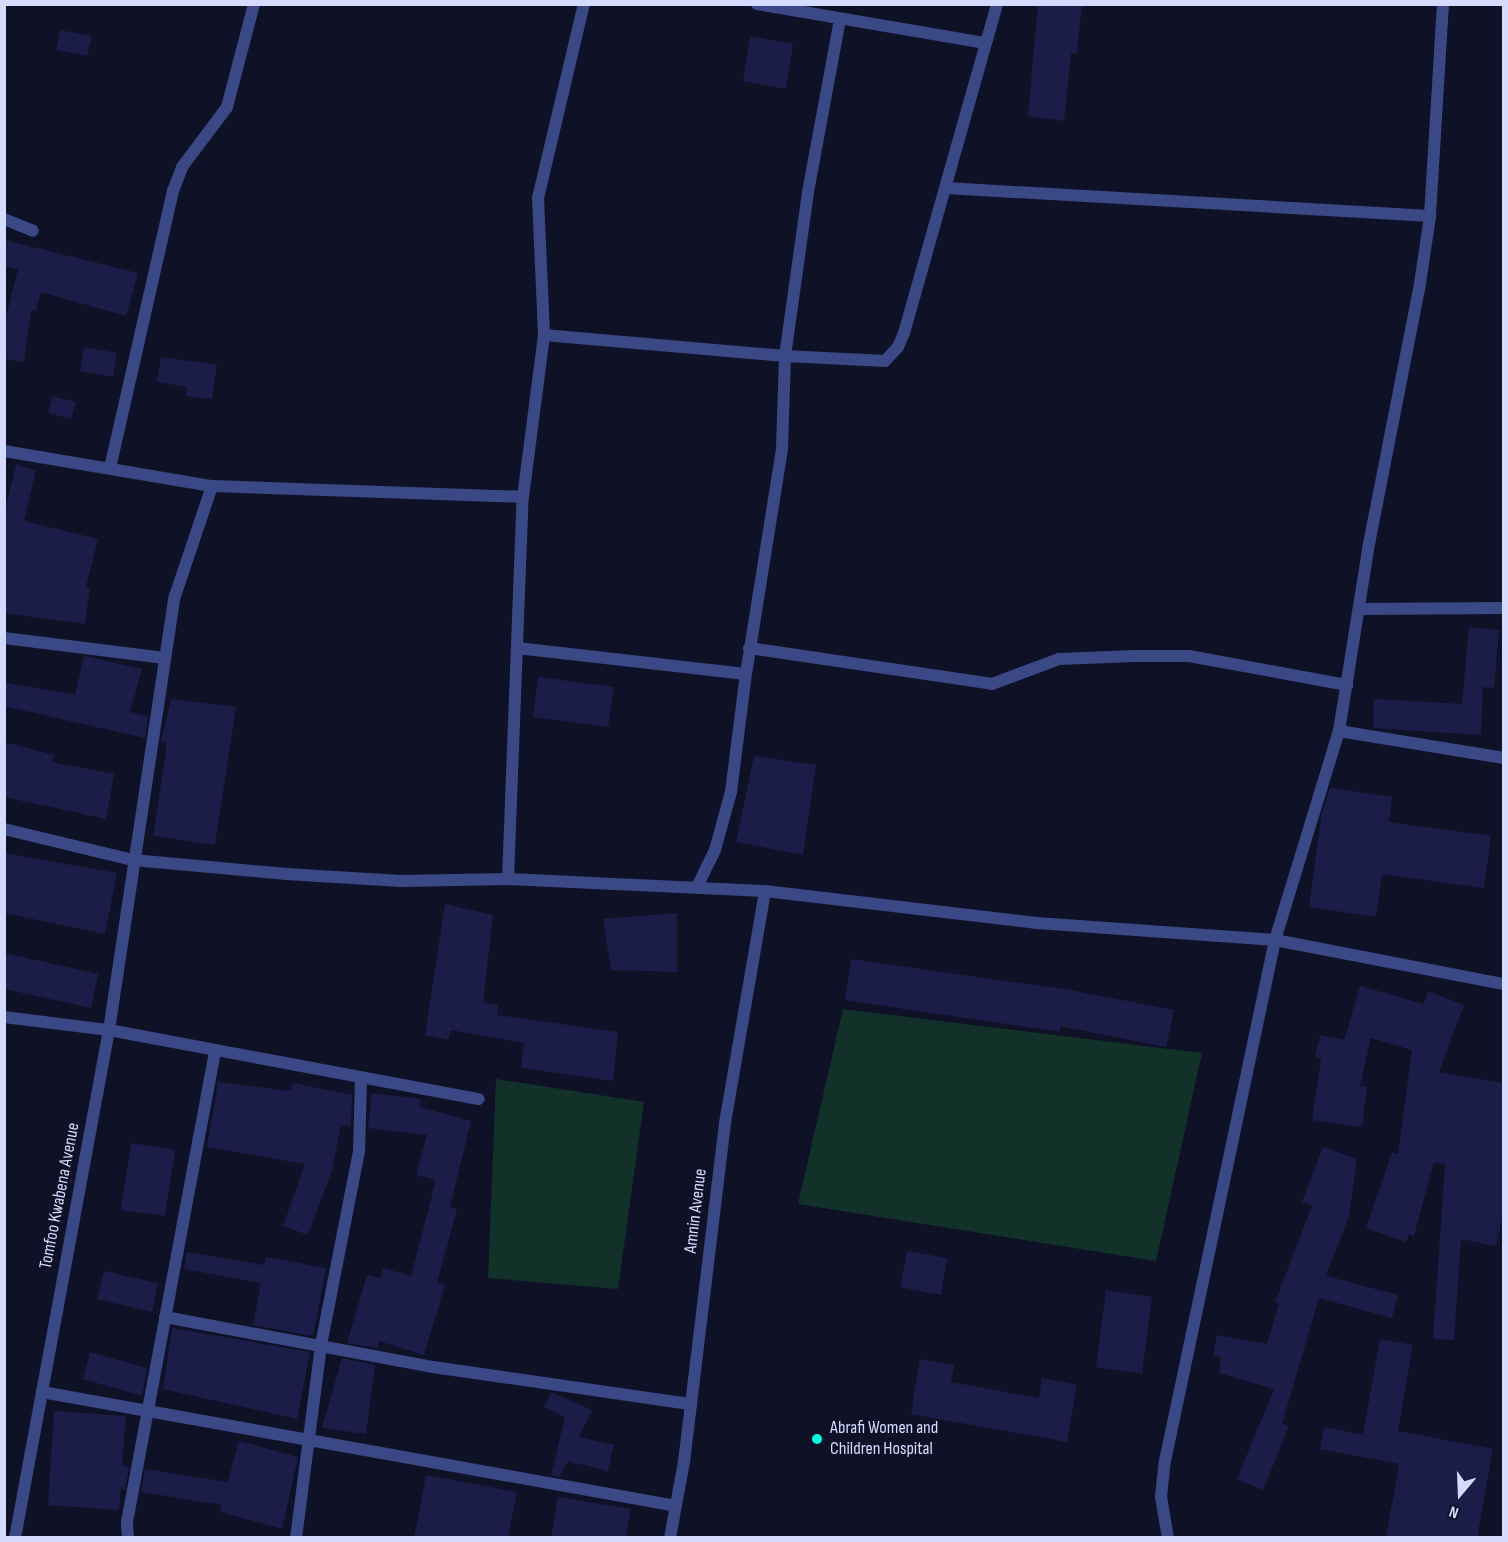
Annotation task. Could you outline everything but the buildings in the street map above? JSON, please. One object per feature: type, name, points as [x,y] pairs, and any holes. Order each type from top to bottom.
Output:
[{"type":"street","points":[[110,468],[173,191],[182,167],[227,107],[254,4]]},
{"type":"street","points":[[508,879],[523,497],[544,335],[538,198],[584,4]]},
{"type":"street","points":[[757,4],[840,20],[986,43]]},
{"type":"street","points":[[544,335],[785,356],[885,361],[898,347],[946,188],[997,4]]},
{"type":"street","points":[[1168,1538],[1161,1497],[1165,1461],[1275,940],[1339,731],[1368,549],[1430,216],[1443,4]]},
{"type":"street","points":[[697,887],[715,849],[731,792],[746,674],[782,448],[785,356],[808,192],[840,20]]},
{"type":"street","points":[[946,188],[1430,216]]},
{"type":"street","points":[[4,219],[33,231]]},
{"type":"street","points":[[4,451],[212,486],[523,497]]},
{"type":"street","name":"Tomfoo Kwabena Avenue","points":[[15,1538],[109,1030],[133,860],[175,596],[212,486]]},
{"type":"street","points":[[1360,609],[1503,608]]},
{"type":"street","points":[[4,638],[165,658]]},
{"type":"street","points":[[517,648],[746,674]]},
{"type":"street","points":[[750,648],[992,684],[1059,660],[1157,656],[1189,656],[1347,684]]},
{"type":"street","points":[[1339,731],[1503,758]]},
{"type":"street","points":[[4,829],[133,860],[401,882],[508,879],[765,891],[1037,923],[1275,940],[1503,984]]},
{"type":"street","name":"Amnin Avenue","points":[[670,1538],[691,1404],[725,1123],[765,891]]},
{"type":"street","points":[[4,1017],[109,1030],[215,1053],[479,1099]]},
{"type":"street","points":[[128,1538],[127,1522],[215,1053]]},
{"type":"street","points":[[296,1538],[311,1443],[321,1346],[359,1150],[361,1078]]},
{"type":"street","points":[[165,1317],[433,1367],[691,1404]]},
{"type":"street","points":[[42,1392],[311,1443],[676,1506]]},
{"type":"green space","points":[[843,1009],[1202,1053],[1156,1261],[798,1204]]},
{"type":"green space","points":[[496,1079],[644,1102],[618,1289],[488,1278]]},
{"type":"place","name":"Abrafi Women and Children Hospital","points":[[817,1439]]}]
